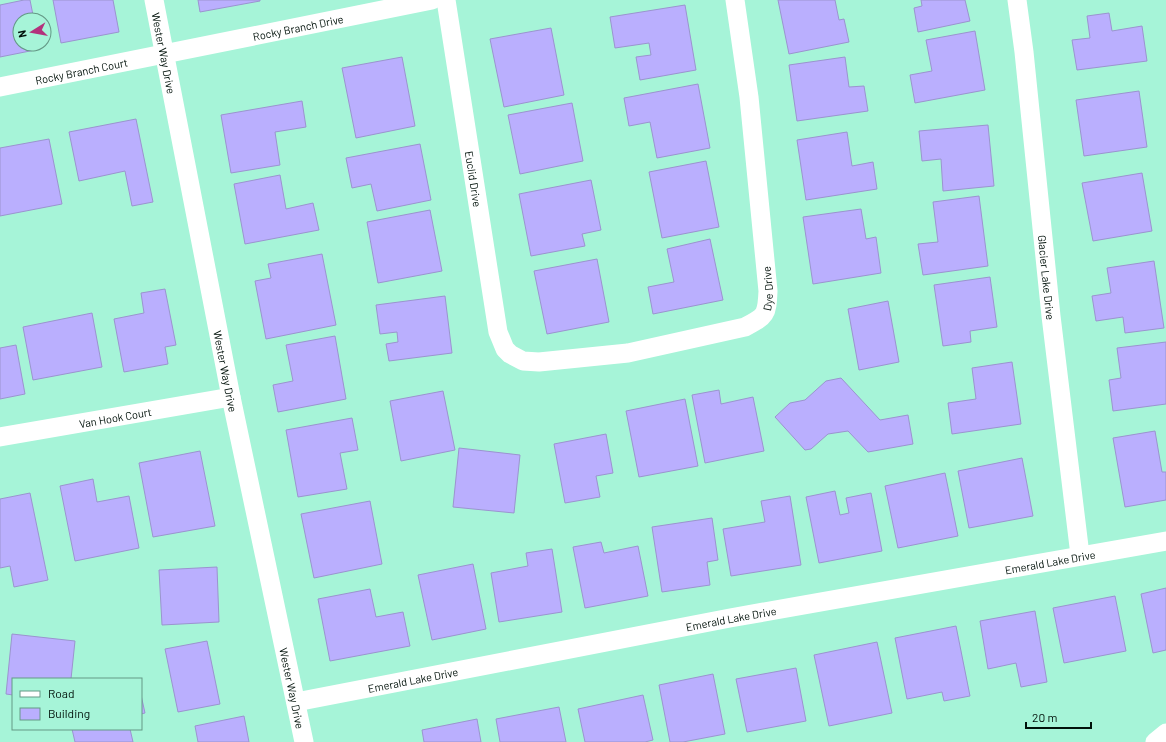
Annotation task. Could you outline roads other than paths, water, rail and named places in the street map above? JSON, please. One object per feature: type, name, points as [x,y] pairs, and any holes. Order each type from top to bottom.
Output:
[{"type":"street","name":"Wester Way Drive","points":[[154,0],[163,55],[231,397],[304,742]]},
{"type":"street","name":"Rocky Branch Drive","points":[[163,55],[432,0]]},
{"type":"street","name":"Euclid Drive","points":[[446,0],[493,308],[498,332],[505,349],[510,354]]},
{"type":"street","name":"Dye Drive","points":[[510,354],[523,360],[539,362],[628,353],[745,327],[760,320],[768,310],[768,291],[749,97],[736,0]]},
{"type":"street","name":"Glacier Lake Drive","points":[[1017,0],[1050,308],[1080,555]]},
{"type":"street","name":"Rocky Branch Court","points":[[0,87],[163,55]]},
{"type":"street","name":"Van Hook Court","points":[[0,437],[231,397]]},
{"type":"street","name":"Emerald Lake Drive","points":[[296,702],[730,618],[1166,541]]},
{"type":"street","points":[[1155,742],[1166,733]]}]
